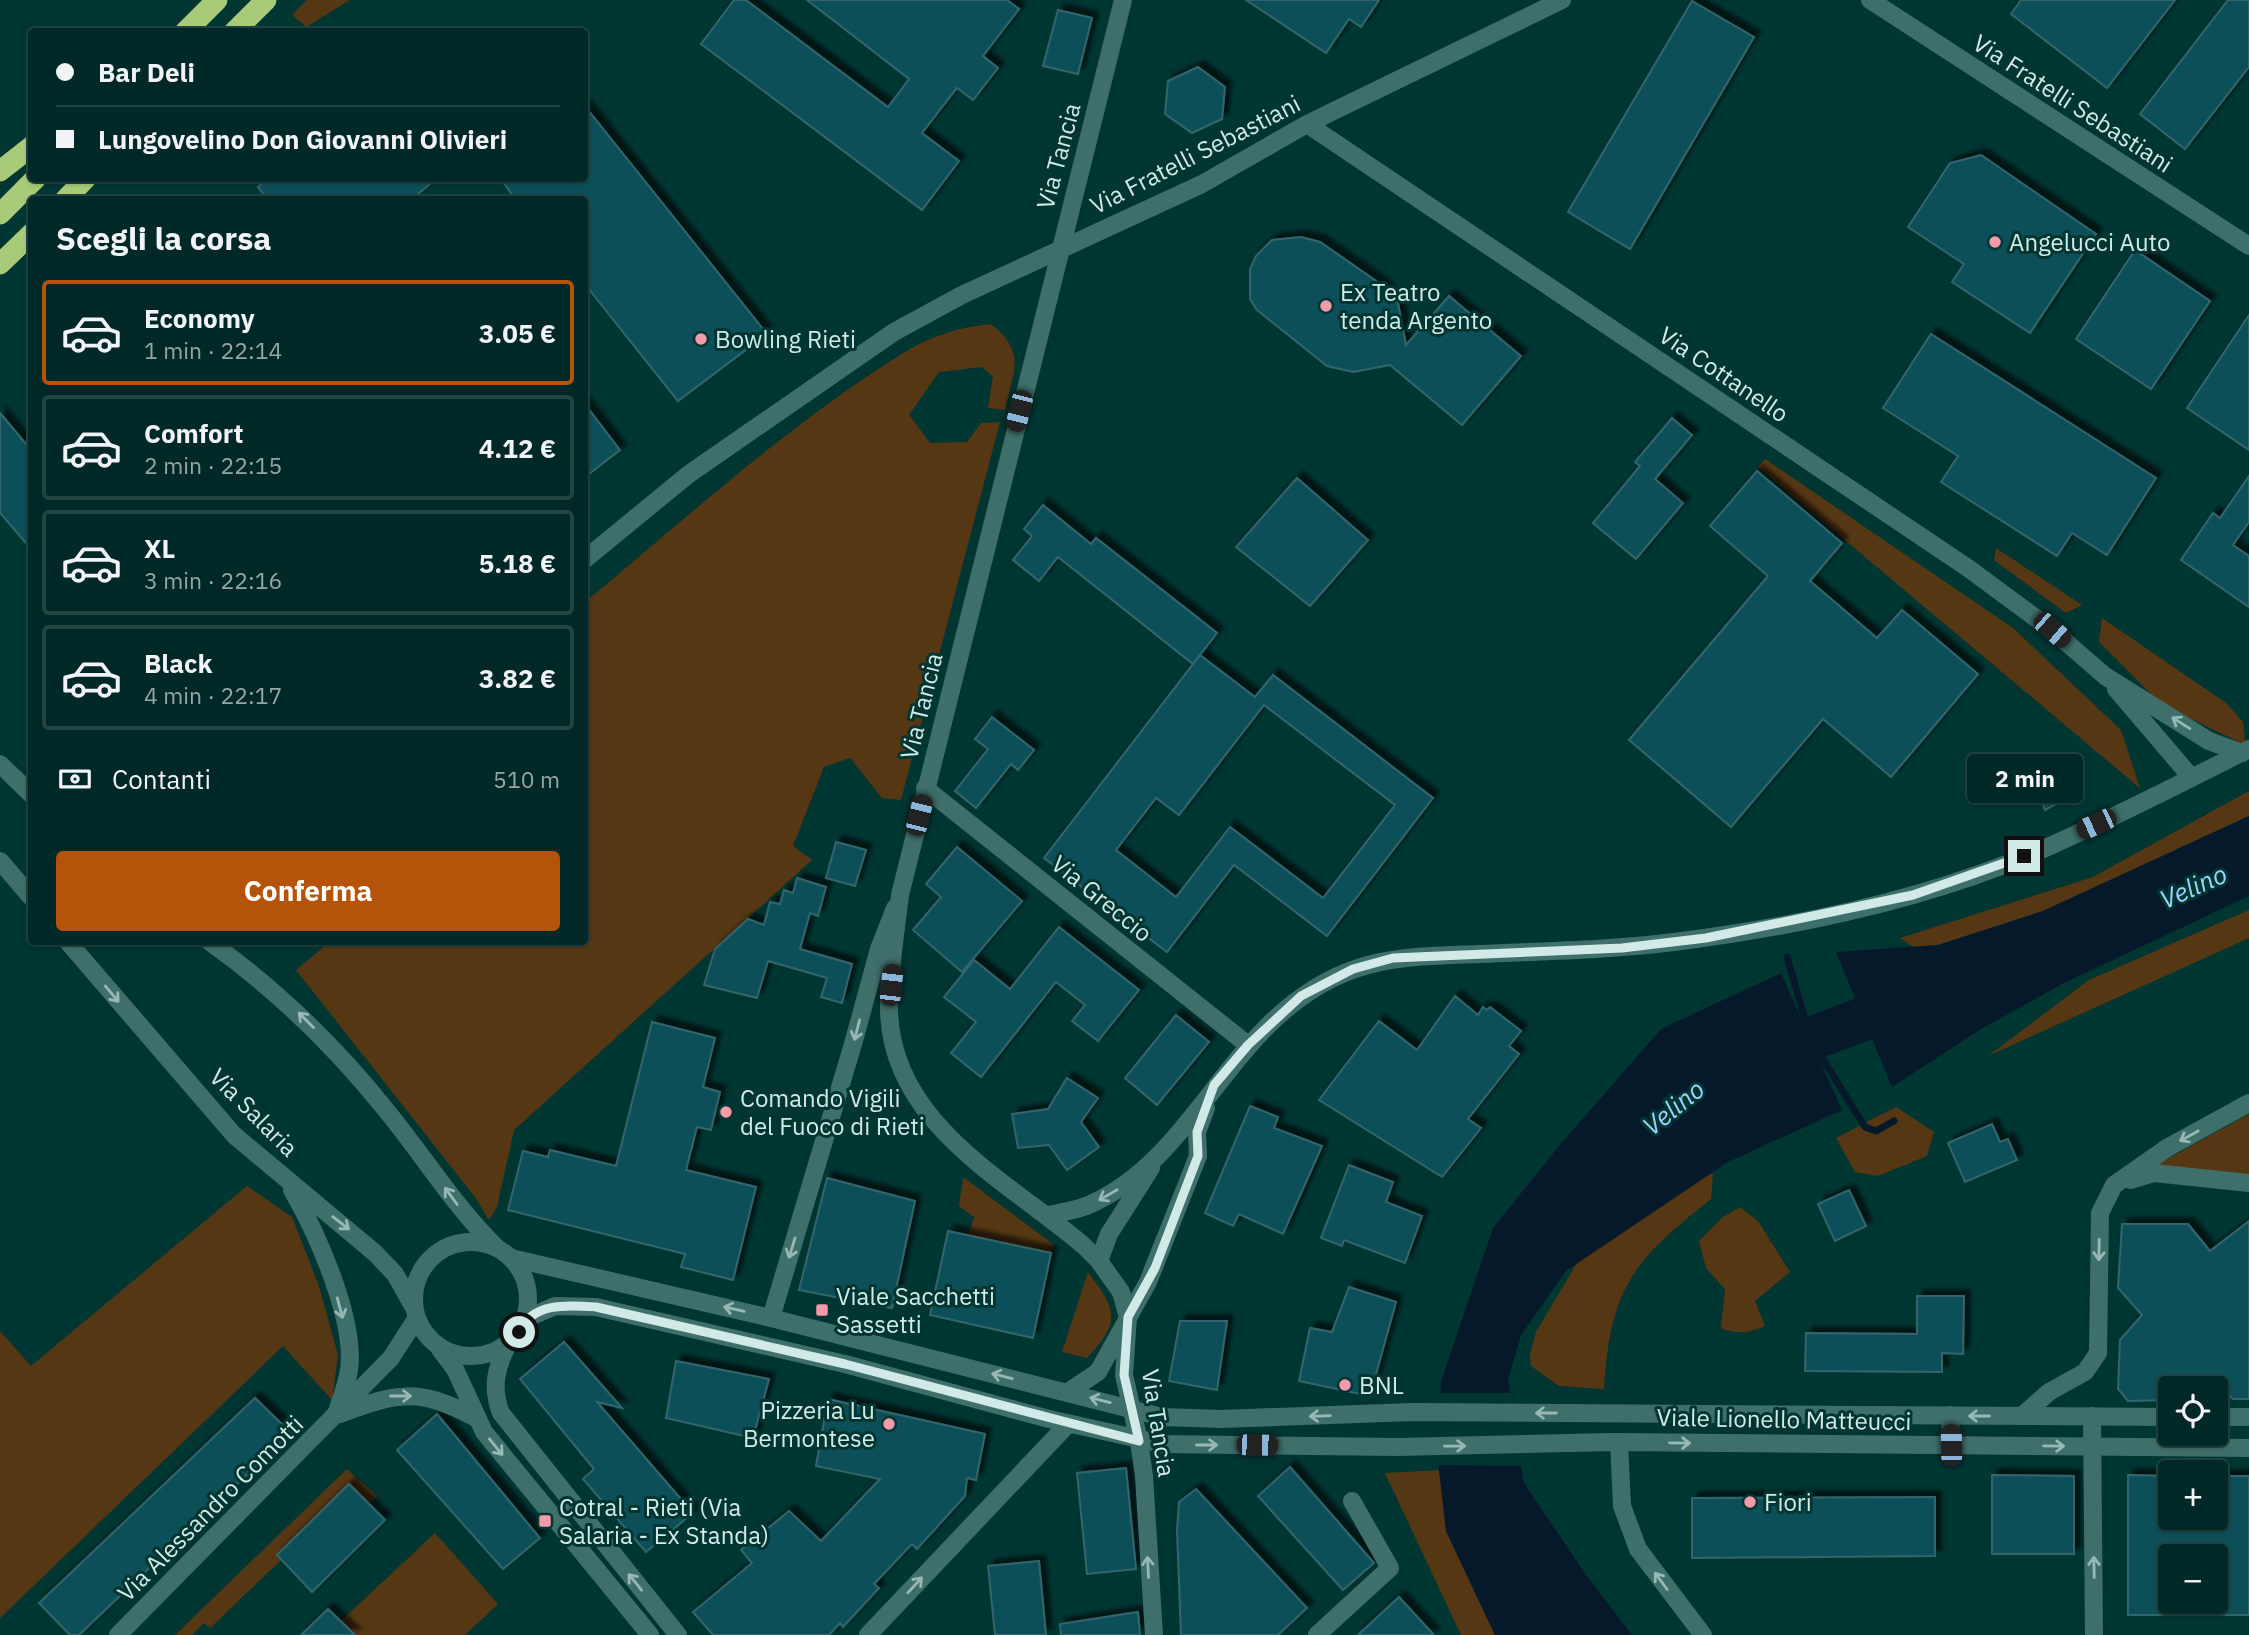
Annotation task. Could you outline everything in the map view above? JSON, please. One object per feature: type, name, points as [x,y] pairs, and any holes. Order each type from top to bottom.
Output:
[{"type":"highway","points":[[188,27],[217,0]]},
{"type":"highway","points":[[238,28],[266,0]]},
{"type":"highway","points":[[0,171],[28,149]]},
{"type":"highway","points":[[0,214],[32,182]]},
{"type":"highway","points":[[69,196],[82,182]]},
{"type":"highway","points":[[0,264],[28,237]]},
{"type":"street","name":"Via Tancia","points":[[1123,0],[900,895],[889,1008],[896,1052],[906,1082],[927,1115],[949,1138],[1048,1215],[1099,1261],[1121,1292],[1128,1317],[1124,1375],[1144,1476],[1154,1635]]},
{"type":"street","name":"Via Fratelli Sebastiani","points":[[588,557],[689,474],[894,332],[962,295],[1202,184],[1307,124],[1562,0]]},
{"type":"street","name":"Via Fratelli Sebastiani","points":[[1870,0],[2249,246]]},
{"type":"street","name":"Via Cottanello","points":[[1307,124],[1968,568],[2052,630],[2105,676],[2191,777]]},
{"type":"street","name":"Via Cottanello","points":[[2105,676],[2209,741],[2245,751]]},
{"type":"street","points":[[1048,1215],[1091,1204],[1122,1187],[1158,1156],[1183,1128],[1214,1085],[1248,1045],[1280,1014],[1325,982],[1393,958],[1622,948],[1665,943],[1808,918],[1913,895],[2047,847],[2245,751]]},
{"type":"street","points":[[0,764],[28,791]]},
{"type":"street","name":"Via Greccio","points":[[926,788],[1248,1045]]},
{"type":"street","points":[[0,861],[28,893]]},
{"type":"street","points":[[771,1318],[879,949],[900,895]]},
{"type":"street","name":"Via Salaria","points":[[71,945],[208,1108],[285,1179],[375,1253],[395,1273],[415,1313]]},
{"type":"street","points":[[214,945],[260,978],[313,1028],[385,1108],[476,1228],[511,1258],[527,1286],[528,1303],[525,1319],[498,1363],[496,1399],[501,1413],[678,1635]]},
{"type":"street","points":[[1068,1392],[1098,1372],[1155,1268],[1198,1156],[1197,1132],[1214,1085]]},
{"type":"street","points":[[2022,1416],[2049,1392],[2085,1372],[2098,1353],[2100,1213],[2114,1185],[2167,1148],[2249,1103]]},
{"type":"street","points":[[1099,1261],[1108,1234],[1158,1156]]},
{"type":"street","points":[[2114,1185],[2154,1173],[2249,1183]]},
{"type":"street","points":[[285,1179],[322,1248],[346,1331],[349,1368],[336,1415]]},
{"type":"street","points":[[496,1247],[470,1242],[444,1248],[430,1258],[419,1272],[414,1289],[415,1313],[429,1339],[451,1353],[481,1356],[509,1342]]},
{"type":"street","name":"Viale Lionello Matteucci","points":[[511,1258],[771,1318],[1170,1418],[1615,1413],[2158,1417]]},
{"type":"street","name":"Viale Lionello Matteucci","points":[[525,1319],[555,1306],[596,1307],[845,1364],[1139,1441],[1191,1445],[1386,1447],[1615,1442],[2249,1448]]},
{"type":"street","name":"Via Alessandro Comotti","points":[[118,1635],[391,1358],[415,1313]]},
{"type":"street","points":[[438,1346],[455,1370],[474,1417],[650,1635]]},
{"type":"street","points":[[336,1415],[390,1396],[417,1396],[450,1404],[474,1417]]},
{"type":"street","points":[[1950,1415],[1951,1445]]},
{"type":"street","points":[[2092,1416],[2094,1635]]},
{"type":"street","points":[[2228,1417],[2249,1417]]},
{"type":"street","points":[[868,1635],[1068,1424]]},
{"type":"street","points":[[1615,1442],[1622,1506],[1638,1549],[1703,1635]]},
{"type":"street","points":[[1317,1635],[1390,1568],[1352,1501]]},
{"type":"shaded area","points":[[307,0],[350,0],[306,27],[292,15]]},
{"type":"shaded area","points":[[991,324],[1010,344],[1013,353],[1014,373],[1005,410],[988,408],[993,377],[982,367],[939,372],[909,415],[930,443],[967,442],[981,423],[1000,422],[901,800],[882,798],[850,758],[824,767],[793,846],[812,860],[514,1130],[497,1207],[489,1220],[475,1197],[296,970],[326,945],[588,945],[588,599],[741,471],[862,380],[905,352],[935,337]]},
{"type":"shaded area","points":[[1765,459],[2013,628],[2121,730],[2140,788],[1758,467]]},
{"type":"shaded area","points":[[1996,548],[2082,605],[2066,613],[1994,560]]},
{"type":"shaded area","points":[[2102,618],[2226,703],[2243,722],[2245,741],[2241,743],[2175,711],[2152,695],[2099,642]]},
{"type":"shaded area","points":[[2249,791],[2249,816],[2043,911],[1938,945],[1913,947],[1900,938],[2093,877]]},
{"type":"shaded area","points":[[2249,910],[2249,938],[1988,1056],[2089,980]]},
{"type":"shaded area","points":[[1896,1107],[1934,1132],[1927,1156],[1878,1176],[1855,1172],[1836,1138]]},
{"type":"shaded area","points":[[2249,1114],[2249,1179],[2153,1167]]},
{"type":"shaded area","points":[[1713,1174],[1711,1199],[1645,1259],[1620,1300],[1612,1325],[1604,1389],[1559,1386],[1531,1366],[1530,1354],[1536,1332],[1577,1263],[1692,1175]]},
{"type":"shaded area","points":[[963,1177],[1053,1244],[1051,1253],[969,1235],[974,1217],[959,1206]]},
{"type":"shaded area","points":[[247,1186],[292,1217],[319,1286],[338,1355],[332,1400],[283,1346],[0,1618],[0,1331],[31,1366]]},
{"type":"shaded area","points":[[1740,1207],[1758,1221],[1790,1272],[1755,1301],[1765,1326],[1749,1332],[1721,1328],[1725,1289],[1706,1268],[1699,1241],[1723,1217]]},
{"type":"shaded area","points":[[1088,1272],[1105,1297],[1111,1316],[1106,1334],[1087,1358],[1062,1352]]},
{"type":"shaded area","points":[[347,1469],[377,1496],[369,1504],[349,1484],[277,1556],[281,1560],[210,1628],[204,1623],[192,1635],[175,1635]]},
{"type":"shaded area","points":[[1440,1470],[1446,1531],[1495,1635],[1461,1635],[1385,1473]]},
{"type":"shaded area","points":[[435,1533],[498,1604],[465,1635],[355,1635],[341,1621]]},
{"type":"water","points":[[2249,816],[2249,896],[2064,983],[1981,1029],[1892,1087],[1836,952],[1938,945],[2043,911]]},
{"type":"water","points":[[1781,973],[1842,1110],[1728,1162],[1566,1271],[1521,1335],[1508,1380],[1524,1483],[1586,1575],[1632,1635],[1495,1635],[1446,1531],[1438,1462],[1441,1382],[1493,1228],[1559,1146],[1661,1029]]},
{"type":"pier","points":[[1437,1393],[1514,1393],[1524,1466],[1435,1465]]},
{"type":"building","points":[[734,0],[746,0],[888,107],[909,79],[807,0],[1007,0],[1019,9],[983,56],[998,68],[973,100],[957,88],[922,133],[959,161],[922,210],[701,44]]},
{"type":"building","points":[[1246,0],[1379,0],[1361,27],[1349,19],[1326,53]]},
{"type":"building","points":[[2021,0],[2175,0],[2107,88],[2011,14]]},
{"type":"building","points":[[2228,0],[2249,0],[2249,67],[2185,149],[2140,114]]},
{"type":"building","points":[[1692,1],[1754,37],[1630,249],[1568,212]]},
{"type":"building","points":[[1058,10],[1092,18],[1078,74],[1043,66]]},
{"type":"building","points":[[1198,67],[1225,87],[1222,119],[1192,133],[1165,114],[1168,81]]},
{"type":"building","points":[[588,110],[767,334],[678,401],[588,288],[588,196],[513,196],[503,182],[588,182]]},
{"type":"building","points":[[1981,155],[2096,234],[2030,333],[1952,282],[1964,264],[1908,227],[1950,163]]},
{"type":"building","points":[[264,182],[432,182],[416,196],[265,196],[258,187]]},
{"type":"building","name":"Ex Teatro tenda Argento","points":[[1301,237],[1320,242],[1382,285],[1398,303],[1406,345],[1449,296],[1521,356],[1462,425],[1390,365],[1353,372],[1327,366],[1257,310],[1250,299],[1250,269],[1256,256],[1272,240]]},
{"type":"building","points":[[2135,250],[2210,301],[2151,389],[2076,339]]},
{"type":"building","points":[[2249,315],[2249,450],[2187,408]]},
{"type":"building","points":[[1931,334],[2156,478],[2107,555],[2072,533],[2057,556],[1941,482],[1958,456],[1883,408]]},
{"type":"building","points":[[588,408],[620,450],[588,475]]},
{"type":"building","points":[[0,413],[28,446],[28,545],[0,513]]},
{"type":"building","points":[[1672,418],[1692,435],[1655,479],[1683,503],[1636,559],[1593,523],[1640,466],[1635,462]]},
{"type":"building","points":[[1757,471],[1842,543],[1810,581],[1877,638],[1902,610],[1978,674],[1891,777],[1823,719],[1731,827],[1629,740],[1768,576],[1710,526]]},
{"type":"building","points":[[2249,476],[2249,522],[2233,545],[2249,556],[2249,607],[2181,560],[2213,513],[2220,518]]},
{"type":"building","points":[[1297,478],[1368,540],[1310,606],[1236,547]]},
{"type":"building","points":[[1043,505],[1091,544],[1096,538],[1217,633],[1193,664],[1058,557],[1039,581],[1013,560],[1032,536],[1024,529]]},
{"type":"building","points":[[1200,655],[1255,697],[1273,675],[1433,798],[1327,936],[1234,865],[1167,952],[1044,858]],"holes":[[[1264,705],[1395,805],[1323,898],[1230,827],[1176,897],[1116,850],[1156,798],[1179,815]]]},
{"type":"building","points":[[992,717],[1034,750],[1018,770],[1011,764],[976,808],[955,791],[988,749],[975,739]]},
{"type":"building","points":[[2064,772],[2074,794],[2045,810],[2036,786]]},
{"type":"building","points":[[836,842],[866,850],[855,886],[826,878]]},
{"type":"building","points":[[957,847],[1022,901],[962,972],[913,930],[941,897],[926,884]]},
{"type":"building","points":[[797,878],[826,887],[818,916],[810,913],[800,949],[852,964],[842,1003],[821,997],[827,978],[768,961],[757,998],[704,985],[715,949],[748,919],[764,925],[770,902],[780,904],[784,890],[793,893]]},
{"type":"building","points":[[1059,927],[1139,990],[1098,1041],[1072,1021],[1085,1005],[1056,982],[981,1077],[951,1053],[976,1022],[944,997],[974,960],[1010,989]]},
{"type":"building","points":[[1455,996],[1478,1015],[1483,1007],[1487,1010],[1490,1007],[1521,1031],[1509,1046],[1519,1054],[1468,1119],[1481,1128],[1442,1177],[1319,1100],[1379,1021],[1417,1050]]},
{"type":"building","points":[[1176,1015],[1209,1042],[1157,1105],[1125,1078]]},
{"type":"building","points":[[652,1022],[715,1038],[703,1087],[720,1092],[711,1130],[697,1127],[686,1170],[756,1187],[733,1280],[681,1267],[685,1254],[508,1210],[523,1151],[548,1157],[550,1150],[616,1166]]},
{"type":"building","points":[[1067,1078],[1098,1098],[1081,1122],[1099,1147],[1067,1170],[1049,1145],[1018,1148],[1012,1114],[1048,1109]]},
{"type":"building","points":[[1250,1106],[1278,1117],[1274,1128],[1322,1146],[1283,1234],[1239,1214],[1233,1226],[1205,1213]]},
{"type":"building","points":[[1992,1124],[2000,1142],[2008,1139],[2017,1160],[1965,1182],[1948,1143]]},
{"type":"building","points":[[1349,1165],[1393,1182],[1386,1202],[1422,1216],[1405,1263],[1344,1240],[1342,1246],[1321,1238]]},
{"type":"building","points":[[827,1178],[915,1201],[892,1308],[799,1290]]},
{"type":"building","points":[[1849,1190],[1866,1226],[1835,1241],[1818,1204]]},
{"type":"building","points":[[2249,1221],[2249,1399],[2233,1399],[2228,1394],[2228,1376],[2158,1376],[2158,1400],[2128,1401],[2118,1389],[2120,1340],[2142,1315],[2118,1288],[2122,1224],[2188,1224],[2210,1251]]},
{"type":"building","points":[[948,1231],[1051,1253],[1033,1338],[930,1315]]},
{"type":"building","points":[[1349,1287],[1396,1302],[1370,1396],[1299,1381],[1310,1328],[1332,1332]]},
{"type":"building","points":[[1917,1296],[1964,1296],[1963,1354],[1942,1353],[1942,1372],[1805,1371],[1806,1333],[1917,1334]]},
{"type":"building","points":[[1180,1321],[1227,1321],[1217,1390],[1169,1381]]},
{"type":"building","points":[[564,1342],[622,1408],[597,1402],[693,1513],[646,1552],[583,1479],[594,1469],[520,1379]]},
{"type":"building","points":[[676,1361],[769,1379],[753,1438],[666,1418]]},
{"type":"building","points":[[255,1398],[291,1433],[79,1635],[70,1635],[39,1603]]},
{"type":"building","points":[[828,1399],[985,1434],[976,1480],[967,1478],[965,1496],[917,1549],[912,1544],[874,1584],[879,1588],[843,1627],[840,1623],[829,1635],[713,1635],[693,1612],[752,1563],[741,1550],[789,1511],[821,1541],[880,1479],[816,1466]]},
{"type":"building","points":[[437,1414],[540,1538],[503,1569],[397,1450]]},
{"type":"building","points":[[1290,1467],[1374,1563],[1343,1590],[1258,1496]]},
{"type":"building","points":[[1126,1468],[1136,1569],[1087,1574],[1077,1473]]},
{"type":"building","points":[[1992,1475],[2074,1476],[2074,1554],[1992,1554]]},
{"type":"building","points":[[2128,1475],[2158,1476],[2158,1530],[2228,1530],[2228,1476],[2249,1476],[2249,1615],[2216,1615],[2228,1614],[2228,1544],[2158,1544],[2158,1614],[2170,1615],[2128,1615]]},
{"type":"building","points":[[349,1484],[385,1520],[312,1592],[277,1555]]},
{"type":"building","points":[[1196,1489],[1307,1608],[1278,1635],[1181,1635],[1177,1530],[1179,1502]]},
{"type":"building","points":[[1935,1497],[1935,1556],[1692,1558],[1692,1498]]},
{"type":"building","points":[[1039,1561],[1046,1635],[995,1635],[988,1566]]},
{"type":"building","points":[[1399,1597],[1434,1635],[1358,1635]]},
{"type":"building","points":[[328,1609],[355,1635],[301,1635]]},
{"type":"building","points":[[1138,1612],[1140,1635],[1061,1635],[1060,1624]]},
{"type":"waterway","points":[[1787,957],[1811,1040],[1865,1127],[1876,1131],[1894,1121]]},
{"type":"waterway","name":"Velino","points":[[1756,1059],[1920,998]]},
{"type":"place","name":"Angelucci Auto","points":[[1995,242]]},
{"type":"place","name":"Ex Teatro tenda Argento","points":[[1326,306]]},
{"type":"place","name":"Bowling Rieti","points":[[701,339]]},
{"type":"place","name":"Comando Vigili del Fuoco di Rieti","points":[[726,1112]]},
{"type":"place","name":"Viale Sacchetti Sassetti","points":[[822,1310]]},
{"type":"place","name":"BNL","points":[[1345,1385]]},
{"type":"place","name":"Pizzeria Lu Bermontese","points":[[889,1424]]},
{"type":"place","name":"Fiori","points":[[1750,1502]]},
{"type":"place","name":"Cotral - Rieti (Via Salaria - Ex Standa)","points":[[545,1521]]},
{"type":"route","points":[[519,1332],[525,1319],[541,1310],[555,1306],[596,1307],[845,1364],[1139,1441],[1124,1375],[1128,1317],[1155,1268],[1198,1156],[1197,1132],[1214,1085],[1248,1045],[1301,996],[1353,969],[1393,958],[1622,948],[1706,938],[1913,895],[2024,856]]}]
